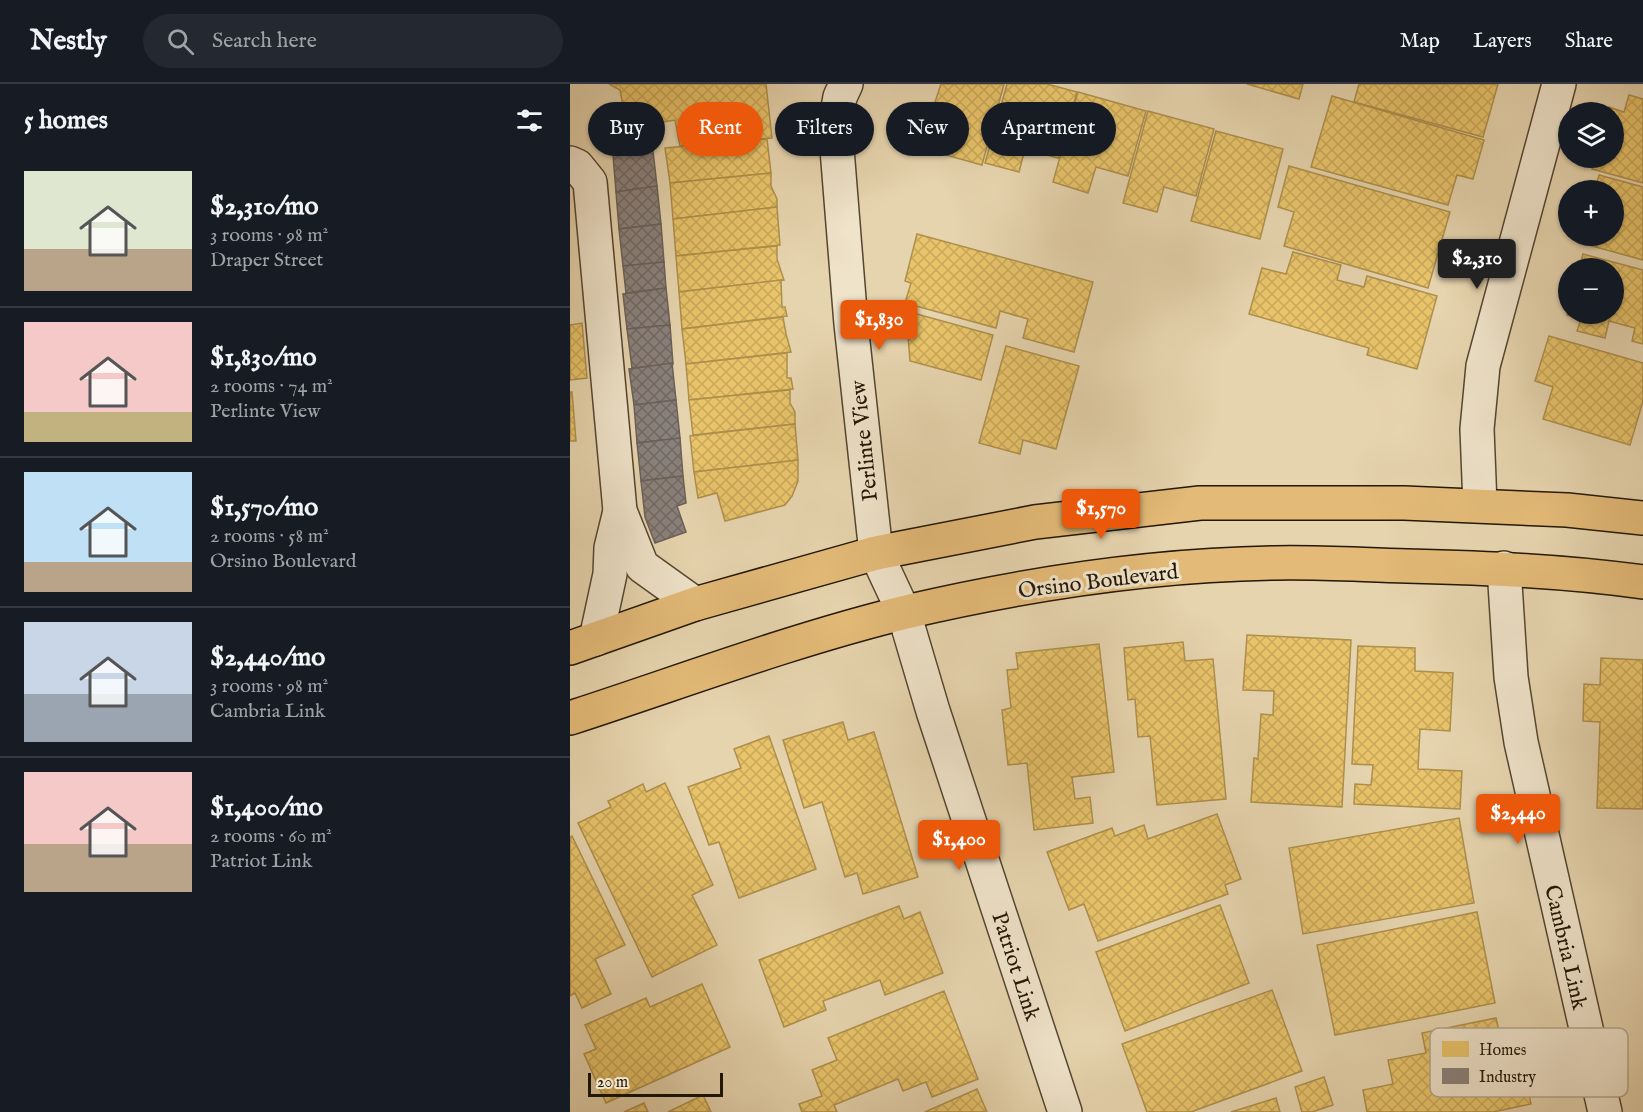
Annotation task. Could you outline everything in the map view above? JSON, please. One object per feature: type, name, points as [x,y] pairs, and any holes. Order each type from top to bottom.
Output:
[{"type":"main road","points":[[583,643],[695,604],[876,553],[1035,522],[1200,504],[1404,502],[1567,510],[1643,518]]},
{"type":"main road","name":"Orsino Boulevard","points":[[570,718],[806,640],[904,613],[1021,588],[1132,572],[1275,563],[1504,568],[1643,582]]},
{"type":"street","name":"Perlinte View","points":[[846,84],[840,97],[835,124],[865,466],[876,553],[904,613]]},
{"type":"street","points":[[1480,505],[1476,429],[1483,366],[1559,84]]},
{"type":"street","points":[[570,163],[577,166],[590,182],[620,511],[642,566],[695,604]]},
{"type":"street","points":[[583,643],[610,574],[611,548],[620,511]]},
{"type":"street","name":"Cambria Link","points":[[1504,568],[1511,677],[1521,742],[1586,1028]]},
{"type":"street","name":"Patriot Link","points":[[904,613],[933,711],[1065,1112]]},
{"type":"street","name":"Cambria Link","points":[[1602,1097],[1605,1112]]},
{"type":"building: Homes","points":[[609,84],[766,84],[772,138],[763,139],[763,102],[677,102],[677,130],[675,120],[665,122],[665,102],[622,102],[620,90]]},
{"type":"building: Homes","points":[[941,84],[1004,84],[999,102],[981,102],[981,156],[984,156],[982,165],[950,156],[969,156],[969,102],[935,102]]},
{"type":"building: Homes","points":[[1007,84],[1047,84],[1077,92],[1074,102],[1002,102]]},
{"type":"building: Homes","points":[[1247,84],[1303,84],[1299,99]]},
{"type":"building: Homes","points":[[1359,84],[1498,84],[1483,137],[1354,102]]},
{"type":"building: Homes","points":[[1078,92],[1114,102],[1075,102]]},
{"type":"building: Homes","points":[[1629,95],[1643,99],[1643,183],[1592,169],[1624,168],[1624,112]]},
{"type":"building: Homes","points":[[1332,96],[1484,140],[1473,179],[1457,175],[1448,205],[1311,167]]},
{"type":"building: Homes","points":[[1116,103],[1146,111],[1128,176],[1096,167],[1088,193],[1053,182],[1060,156],[1116,156]]},
{"type":"building: Homes","points":[[1148,111],[1214,129],[1196,196],[1164,187],[1157,212],[1123,203]]},
{"type":"building: Homes","points":[[1216,131],[1283,149],[1260,239],[1191,221]]},
{"type":"building: Homes","points":[[763,139],[767,139],[771,173],[670,183],[665,148],[677,147],[677,156],[763,156]]},
{"type":"building: Homes","points":[[987,156],[1023,156],[1019,172],[985,163]]},
{"type":"building: Homes","points":[[1289,166],[1450,212],[1428,288],[1284,246],[1294,212],[1278,207]]},
{"type":"building: Homes","points":[[771,173],[771,186],[777,199],[777,207],[673,219],[670,183]]},
{"type":"building: Homes","points":[[1599,175],[1617,180],[1598,180]]},
{"type":"building: Homes","points":[[1624,182],[1643,187],[1643,260],[1592,246],[1624,246]]},
{"type":"building: Homes","points":[[777,207],[780,245],[676,256],[673,219]]},
{"type":"building: Homes","points":[[917,234],[1093,282],[1074,352],[1023,338],[1028,319],[1000,311],[996,328],[905,303],[911,283],[905,281]]},
{"type":"building: Homes","points":[[777,246],[777,259],[784,280],[679,292],[676,256]]},
{"type":"building: Homes","points":[[1293,252],[1341,265],[1337,280],[1364,287],[1367,276],[1437,296],[1417,369],[1367,355],[1369,348],[1249,314],[1262,268],[1286,274]]},
{"type":"building: Homes","points":[[1583,254],[1598,258],[1582,258]]},
{"type":"building: Homes","points":[[1624,265],[1643,270],[1643,344],[1632,341],[1635,328],[1620,324],[1624,324]]},
{"type":"building: Homes","points":[[781,280],[782,307],[785,307],[787,316],[682,329],[679,292]]},
{"type":"building: Homes","points":[[906,311],[993,335],[981,380],[910,361]]},
{"type":"building: Homes","points":[[783,317],[791,352],[686,364],[682,329]]},
{"type":"building: Homes","points":[[582,323],[587,378],[570,380],[570,325]]},
{"type":"building: Homes","points":[[1579,324],[1608,324],[1605,338],[1577,331]]},
{"type":"building: Homes","points":[[1549,336],[1643,363],[1643,401],[1630,445],[1543,419],[1553,387],[1535,381]]},
{"type":"building: Homes","points":[[1006,346],[1079,366],[1056,449],[1023,440],[1020,454],[979,443]]},
{"type":"building: Homes","points":[[787,353],[787,378],[791,378],[793,389],[689,400],[686,364]]},
{"type":"building: Homes","points":[[790,390],[790,403],[795,412],[795,424],[693,435],[689,400]]},
{"type":"building: Homes","points":[[570,392],[572,392],[576,441],[570,441]]},
{"type":"building: Homes","points":[[795,424],[798,460],[694,472],[690,436]]},
{"type":"building: Homes","points":[[798,460],[798,481],[792,496],[785,505],[725,521],[717,493],[698,498],[694,472]]},
{"type":"building: Homes","points":[[1247,635],[1351,640],[1342,807],[1251,802],[1254,758],[1258,759],[1261,714],[1273,715],[1274,691],[1243,690]]},
{"type":"building: Homes","points":[[1183,642],[1185,661],[1213,659],[1226,799],[1157,805],[1150,736],[1138,737],[1135,699],[1128,700],[1124,648]]},
{"type":"building: Homes","points":[[1099,644],[1114,772],[1072,777],[1075,799],[1090,797],[1093,823],[1034,830],[1027,763],[1008,765],[1002,710],[1011,708],[1007,670],[1018,669],[1016,653]]},
{"type":"building: Homes","points":[[1358,646],[1415,648],[1415,671],[1453,673],[1450,731],[1420,729],[1418,769],[1462,771],[1460,809],[1354,804],[1355,784],[1371,785],[1373,765],[1352,764]]},
{"type":"building: Homes","points":[[1601,658],[1643,660],[1643,809],[1597,808],[1600,722],[1583,721],[1584,684],[1600,685]]},
{"type":"building: Homes","points":[[843,722],[848,740],[874,732],[918,877],[863,894],[857,873],[845,877],[822,802],[804,808],[783,740]]},
{"type":"building: Homes","points":[[769,736],[816,869],[739,898],[719,842],[709,845],[688,787],[741,768],[734,749]]},
{"type":"building: Homes","points":[[665,783],[713,885],[692,895],[717,945],[652,977],[578,823],[611,807],[608,801],[643,784],[646,792]]},
{"type":"building: Homes","points":[[1217,814],[1241,879],[1225,885],[1228,894],[1098,941],[1084,904],[1069,910],[1047,852],[1112,828],[1115,836],[1144,825],[1148,839]]},
{"type":"building: Homes","points":[[1459,818],[1474,903],[1303,934],[1289,848]]},
{"type":"building: Homes","points":[[572,836],[625,945],[595,959],[611,994],[582,1008],[575,993],[570,996],[570,837]]},
{"type":"building: Homes","points":[[1220,905],[1249,983],[1125,1031],[1096,952]]},
{"type":"building: Homes","points":[[899,906],[904,919],[920,912],[943,973],[885,995],[880,980],[823,1001],[826,1010],[784,1027],[759,960]]},
{"type":"building: Homes","points":[[1477,912],[1495,1003],[1335,1035],[1317,945]]},
{"type":"building: Homes","points":[[702,984],[730,1047],[606,1103],[584,1054],[596,1049],[585,1025],[646,998],[650,1007]]},
{"type":"building: Homes","points":[[1272,990],[1302,1071],[1191,1112],[1147,1112],[1122,1044]]},
{"type":"building: Homes","points":[[944,991],[978,1079],[932,1097],[926,1082],[903,1091],[898,1079],[834,1105],[837,1112],[802,1112],[799,1104],[822,1096],[812,1070],[837,1060],[828,1038]]},
{"type":"building: Homes","points":[[1496,1018],[1498,1028],[1447,1028]]},
{"type":"building: Homes","points":[[1430,1031],[1430,1097],[1530,1097],[1531,1104],[1493,1112],[1367,1112],[1363,1090],[1393,1084],[1388,1060],[1426,1053],[1422,1033]]},
{"type":"building: Homes","points":[[1324,1077],[1333,1105],[1312,1112],[1302,1112],[1295,1087]]},
{"type":"building: Homes","points":[[977,1089],[987,1112],[925,1112]]},
{"type":"building: Homes","points":[[703,1095],[711,1112],[668,1112]]},
{"type":"building: Homes","points":[[1276,1098],[1280,1112],[1231,1112]]},
{"type":"building: Homes","points":[[644,1103],[648,1112],[624,1112]]},
{"type":"building: Industry","points":[[613,156],[654,156],[657,186],[616,192]]},
{"type":"building: Industry","points":[[657,186],[661,224],[619,229],[616,192]]},
{"type":"building: Industry","points":[[661,224],[664,262],[623,266],[619,229]]},
{"type":"building: Industry","points":[[664,262],[666,288],[626,293],[623,266]]},
{"type":"building: Industry","points":[[666,288],[670,325],[627,329],[623,294]]},
{"type":"building: Industry","points":[[670,325],[673,364],[632,368],[627,329]]},
{"type":"building: Industry","points":[[672,363],[676,400],[634,405],[629,369]]},
{"type":"building: Industry","points":[[676,400],[680,438],[637,443],[634,405]]},
{"type":"building: Industry","points":[[680,438],[683,476],[641,481],[637,443]]},
{"type":"building: Industry","points":[[683,476],[686,503],[677,506],[686,532],[655,543],[645,517],[641,481]]}]
